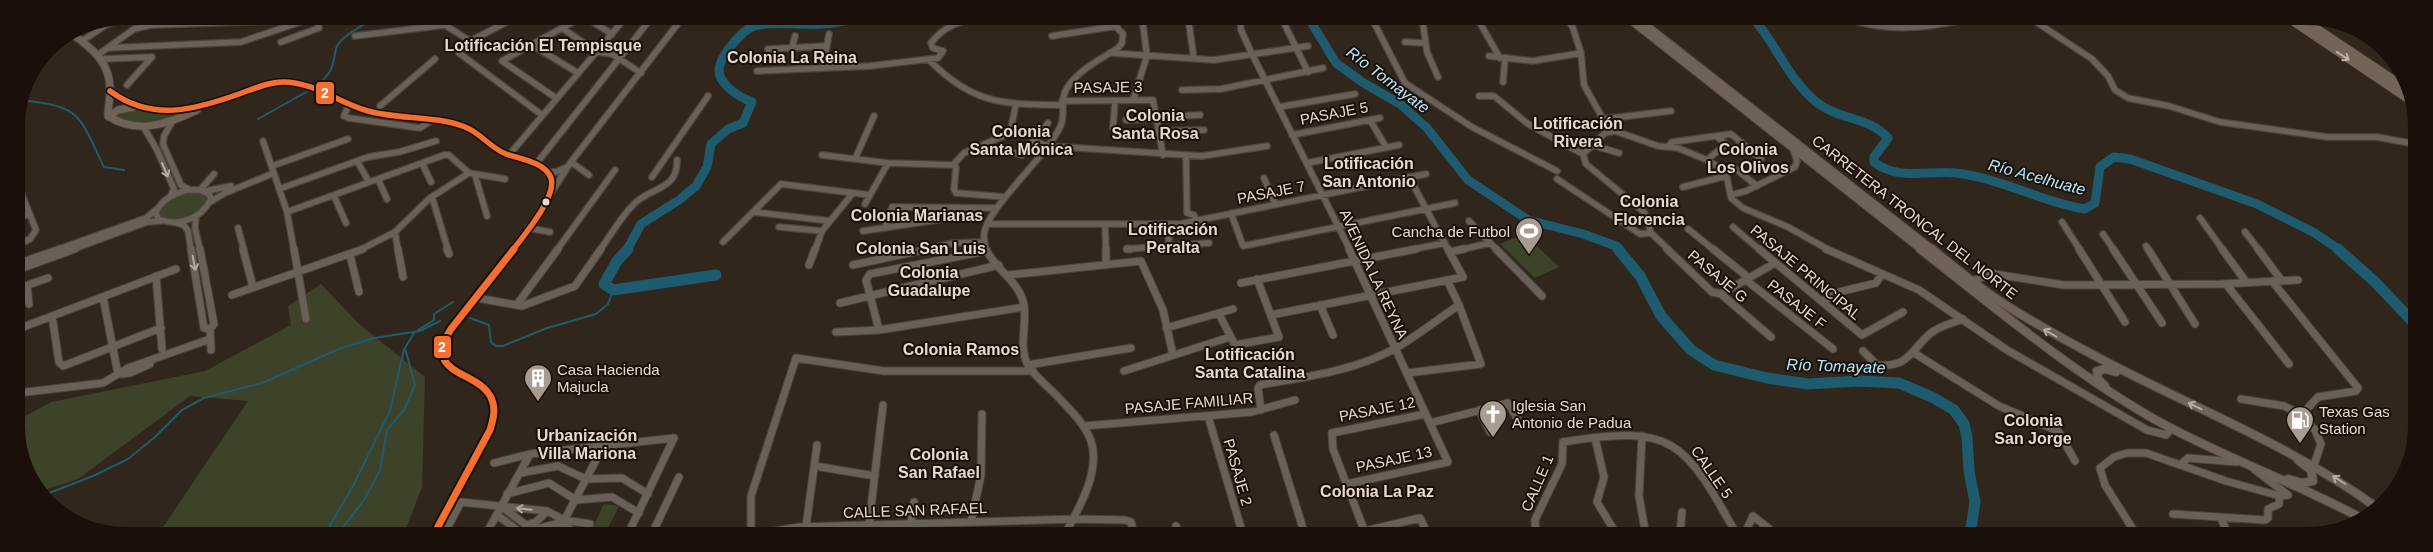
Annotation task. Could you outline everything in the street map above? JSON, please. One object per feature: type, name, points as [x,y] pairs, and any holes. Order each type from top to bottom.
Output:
[{"type":"highway","points":[[2298,25],[2404,96]]},
{"type":"highway","points":[[2311,25],[2398,83]]},
{"type":"main road","name":"CARRETERA TRONCAL DEL NORTE","points":[[1637,25],[2064,362],[2124,402],[2171,428],[2239,462],[2355,515]]},
{"type":"main road","name":"CARRETERA TRONCAL DEL NORTE","points":[[1646,25],[1971,281],[2051,334],[2153,386],[2274,443],[2314,465],[2372,504]]},
{"type":"main road","points":[[77,37],[101,57],[107,72],[110,91],[107,110],[109,117],[117,122],[143,126],[172,122],[210,104],[272,82],[294,82],[369,112],[432,120],[467,127],[494,148],[536,164],[546,172],[551,179],[551,193],[477,298],[449,332],[442,352],[447,364],[482,386],[490,394],[494,406],[494,420],[438,527]]},
{"type":"main road","points":[[110,91],[118,99],[136,108]]},
{"type":"main road","points":[[109,117],[125,108],[178,111],[210,104]]},
{"type":"main road","points":[[172,122],[178,116],[178,111]]},
{"type":"main road","points":[[2124,402],[2099,381],[2096,373],[2099,370],[2110,370],[2153,386]]},
{"type":"main road","points":[[2264,473],[2308,483],[2314,478],[2313,473],[2307,467],[2274,443]]},
{"type":"street","points":[[127,85],[152,57],[101,57],[106,48],[134,29],[150,25]]},
{"type":"street","points":[[106,48],[241,42],[291,25]]},
{"type":"street","points":[[281,42],[319,28],[318,25]]},
{"type":"street","points":[[355,36],[445,25],[470,41]]},
{"type":"street","points":[[501,25],[470,41],[458,53],[542,115]]},
{"type":"street","points":[[556,98],[502,61],[568,25]]},
{"type":"street","points":[[597,25],[612,34]]},
{"type":"street","points":[[509,155],[619,25]]},
{"type":"street","points":[[536,164],[646,25]]},
{"type":"street","points":[[551,193],[569,164],[678,25]]},
{"type":"street","points":[[757,71],[870,66],[938,58],[943,53],[933,48],[931,43],[938,33],[952,25]]},
{"type":"street","points":[[1133,100],[1147,56],[1143,25]]},
{"type":"street","points":[[1189,25],[1194,60]]},
{"type":"street","name":"AVENIDA LA REYNA","points":[[1240,25],[1265,81],[1372,294],[1448,462]]},
{"type":"street","points":[[1285,25],[1308,72]]},
{"type":"street","points":[[1375,25],[1405,83],[1459,119],[1557,171]]},
{"type":"street","points":[[1423,25],[1425,43],[1438,77]]},
{"type":"street","points":[[1481,25],[1503,59],[1503,82]]},
{"type":"street","points":[[1571,25],[1581,53],[1584,85],[1603,119],[1615,131],[1651,144],[1691,153],[1707,160],[1717,166],[1726,176],[1731,195],[1735,202],[1743,208],[1788,227],[1820,246],[1919,290],[2007,350],[2147,430],[2166,435],[2171,428]]},
{"type":"street","points":[[1870,25],[1880,28],[1913,30],[1938,25]]},
{"type":"street","points":[[2042,25],[2092,58],[2108,76],[2115,90],[2128,98],[2169,106],[2220,122],[2327,137],[2377,137],[2408,143]]},
{"type":"street","points":[[1052,36],[1116,26],[1123,34],[1122,43],[1111,53],[1084,70],[1067,87],[1062,103],[1062,124],[1033,167],[996,208],[987,224],[984,242],[986,251],[1008,275],[1023,299],[1023,348],[1030,368],[1084,426],[1091,440],[1093,459],[1086,495],[1070,527]]},
{"type":"street","points":[[82,41],[101,28]]},
{"type":"street","points":[[562,28],[597,52],[612,54],[641,72]]},
{"type":"street","points":[[823,68],[829,34]]},
{"type":"street","points":[[792,48],[794,36]]},
{"type":"street","points":[[1406,42],[1425,43]]},
{"type":"street","points":[[532,45],[578,73]]},
{"type":"street","points":[[768,49],[827,46]]},
{"type":"street","points":[[1111,53],[1214,60],[1308,46]]},
{"type":"street","points":[[1489,56],[1533,61],[1581,53]]},
{"type":"street","points":[[380,106],[435,60]]},
{"type":"street","name":"PASAJE 3","points":[[929,60],[942,74],[966,92],[994,103],[1154,101]]},
{"type":"street","points":[[1182,90],[1221,89],[1323,68]]},
{"type":"street","points":[[1278,107],[1354,94]]},
{"type":"street","points":[[652,177],[708,96]]},
{"type":"street","points":[[1479,96],[1494,96],[1528,124],[1583,154],[1586,164],[1644,212],[1651,233],[1640,234],[1557,179]]},
{"type":"street","points":[[1113,128],[1115,101]]},
{"type":"street","points":[[1154,101],[1163,155]]},
{"type":"street","points":[[349,104],[344,116],[349,118],[420,128],[426,126],[432,120]]},
{"type":"street","points":[[822,155],[888,163],[953,165],[966,152],[994,142],[1010,133],[1016,104]]},
{"type":"street","points":[[1603,119],[1671,111]]},
{"type":"street","points":[[1126,120],[1200,115]]},
{"type":"street","points":[[855,158],[874,116]]},
{"type":"street","name":"PASAJE 5","points":[[1292,135],[1380,118]]},
{"type":"street","points":[[1370,120],[1386,147]]},
{"type":"street","points":[[172,122],[164,136],[163,144],[181,186],[190,190]]},
{"type":"street","points":[[1005,150],[1022,155],[1048,123]]},
{"type":"street","points":[[25,261],[146,218],[170,197],[174,189],[157,150],[143,126]]},
{"type":"street","points":[[1160,131],[1204,130]]},
{"type":"street","points":[[1583,154],[1605,133],[1615,131]]},
{"type":"street","points":[[1668,147],[1672,142],[1731,134],[1761,158]]},
{"type":"street","points":[[1716,136],[1736,152]]},
{"type":"street","points":[[176,223],[196,216],[210,202],[223,194],[273,169],[348,139]]},
{"type":"street","points":[[263,141],[287,212],[306,318]]},
{"type":"street","points":[[279,189],[371,156],[399,152],[436,141]]},
{"type":"street","points":[[1034,141],[1048,146],[1186,156],[1225,154],[1267,146]]},
{"type":"street","points":[[1707,160],[1726,144]]},
{"type":"street","points":[[1307,163],[1399,145]]},
{"type":"street","points":[[1592,146],[1619,153]]},
{"type":"street","points":[[1731,195],[1757,186],[1795,167],[1797,161],[1794,150]]},
{"type":"street","points":[[287,212],[449,155],[472,174],[487,216]]},
{"type":"street","points":[[1186,156],[1187,213],[1194,215],[1196,220]]},
{"type":"street","points":[[477,298],[522,306],[574,286],[633,204],[642,195],[665,186],[673,180],[679,168],[677,160]]},
{"type":"street","points":[[357,161],[369,182]]},
{"type":"street","points":[[422,163],[431,182]]},
{"type":"street","points":[[865,204],[888,163]]},
{"type":"street","points":[[546,172],[556,172],[569,164]]},
{"type":"street","points":[[569,164],[589,175]]},
{"type":"street","points":[[953,165],[956,167],[954,190],[956,193],[1005,198]]},
{"type":"street","points":[[1732,166],[1757,186]]},
{"type":"street","points":[[518,303],[615,170]]},
{"type":"street","points":[[203,190],[214,174]]},
{"type":"street","points":[[232,295],[350,255],[394,232],[430,198],[472,174],[505,179]]},
{"type":"street","name":"PASAJE 7","points":[[987,224],[1180,224],[1426,174]]},
{"type":"street","points":[[1684,187],[1726,176]]},
{"type":"street","points":[[1264,178],[1275,204]]},
{"type":"street","points":[[1271,315],[1463,277],[1409,178]]},
{"type":"street","points":[[170,197],[190,190],[219,190],[256,179]]},
{"type":"street","points":[[378,179],[387,199]]},
{"type":"street","points":[[723,242],[781,184],[870,195]]},
{"type":"street","points":[[203,190],[210,195],[210,202]]},
{"type":"street","points":[[808,265],[822,231],[853,193]]},
{"type":"street","points":[[334,196],[346,222]]},
{"type":"street","points":[[430,198],[433,200],[450,254]]},
{"type":"street","points":[[1231,213],[1243,246],[1454,203]]},
{"type":"street","points":[[25,204],[36,230],[35,234],[25,240]]},
{"type":"street","points":[[885,228],[892,207],[996,208]]},
{"type":"street","points":[[158,208],[156,216],[161,222]]},
{"type":"street","points":[[863,232],[957,217],[960,208]]},
{"type":"street","points":[[753,212],[830,221]]},
{"type":"street","points":[[25,216],[30,214]]},
{"type":"street","points":[[196,216],[195,228],[208,283],[214,324],[210,329],[210,350]]},
{"type":"street","points":[[2200,218],[2247,283]]},
{"type":"street","points":[[1469,221],[1542,296]]},
{"type":"street","points":[[25,267],[147,222],[184,225],[188,231],[204,328],[210,329]]},
{"type":"street","points":[[2062,222],[2099,285],[2124,322]]},
{"type":"street","points":[[1105,224],[1106,265]]},
{"type":"street","points":[[1168,246],[1170,224]]},
{"type":"street","points":[[779,227],[822,231]]},
{"type":"street","name":"PASAJE PRINCIPAL","points":[[1733,227],[1862,335],[1903,312]]},
{"type":"street","points":[[238,228],[253,287]]},
{"type":"street","points":[[528,228],[550,232]]},
{"type":"street","name":"PASAJE F","points":[[1688,229],[1833,349]]},
{"type":"street","points":[[394,232],[403,277]]},
{"type":"street","points":[[2245,232],[2282,281]]},
{"type":"street","name":"PASAJE G","points":[[1651,233],[1712,292],[1721,294],[1771,337]]},
{"type":"street","points":[[2103,234],[2162,323]]},
{"type":"street","points":[[853,265],[954,243],[984,242]]},
{"type":"street","points":[[1127,249],[1209,243]]},
{"type":"street","points":[[1241,282],[1446,243]]},
{"type":"street","points":[[1450,252],[1490,243]]},
{"type":"street","points":[[2146,246],[2195,324]]},
{"type":"street","points":[[879,330],[866,280],[874,273],[986,251]]},
{"type":"street","points":[[350,255],[359,292]]},
{"type":"street","points":[[1008,275],[1141,262],[1163,310],[1173,355]]},
{"type":"street","points":[[1721,294],[1775,263]]},
{"type":"street","points":[[840,304],[999,265]]},
{"type":"street","points":[[25,326],[176,269]]},
{"type":"street","points":[[1822,302],[1839,292],[1876,283],[1882,274]]},
{"type":"street","points":[[1971,281],[1994,274],[2064,285],[2226,284],[2298,280]]},
{"type":"street","points":[[156,276],[162,349]]},
{"type":"street","points":[[29,304],[27,286],[48,278]]},
{"type":"street","points":[[1219,314],[1235,345],[1276,339],[1279,335],[1257,279]]},
{"type":"street","points":[[1407,373],[1482,364],[1460,305],[1447,280]]},
{"type":"street","points":[[2272,281],[2358,388],[2356,391],[2318,396],[2305,411],[2304,416]]},
{"type":"street","points":[[2226,284],[2290,364]]},
{"type":"street","points":[[103,297],[118,374]]},
{"type":"street","points":[[1320,305],[1333,335]]},
{"type":"street","points":[[1261,410],[1258,388],[1263,384],[1290,381],[1332,372],[1372,358],[1395,348],[1460,305]]},
{"type":"street","points":[[836,332],[879,330],[1024,307]]},
{"type":"street","points":[[1166,328],[1233,309]]},
{"type":"street","points":[[52,316],[60,362],[63,366],[160,328]]},
{"type":"street","points":[[1863,351],[1872,361],[1884,366],[1895,364],[1914,353],[1931,332],[1963,319]]},
{"type":"street","points":[[1124,371],[1230,337]]},
{"type":"street","points":[[25,391],[104,383],[118,374],[130,373],[210,338]]},
{"type":"street","points":[[751,527],[751,496],[796,358],[884,371],[1030,368],[1131,348]]},
{"type":"street","points":[[1914,353],[1999,406],[2058,431],[2075,461]]},
{"type":"street","points":[[2241,399],[2284,406],[2304,416],[2319,436],[2321,444],[2314,465]]},
{"type":"street","name":"PASAJE FAMILIAR","points":[[1084,426],[1261,410],[1295,400]]},
{"type":"street","points":[[1430,423],[1508,403],[1521,425]]},
{"type":"street","points":[[869,525],[883,405]]},
{"type":"street","points":[[1479,410],[1490,432]]},
{"type":"street","points":[[971,522],[981,475],[982,414]]},
{"type":"street","name":"PASAJE 12","points":[[1347,484],[1334,449],[1331,436],[1334,432],[1425,414]]},
{"type":"street","name":"PASAJE 2","points":[[1208,416],[1241,527]]},
{"type":"street","points":[[1274,435],[1303,527]]},
{"type":"street","points":[[1642,436],[1639,496],[1644,527]]},
{"type":"street","name":"CALLE 5","points":[[1564,442],[1596,438],[1642,436],[1665,441],[1679,450],[1710,492],[1732,527]]},
{"type":"street","points":[[494,463],[530,454],[674,438],[631,527]]},
{"type":"street","points":[[1596,438],[1604,477],[1597,502],[1612,527]]},
{"type":"street","name":"CALLE 1","points":[[1535,527],[1538,513],[1562,464],[1564,442]]},
{"type":"street","points":[[2202,444],[2210,454],[2206,458]]},
{"type":"street","points":[[561,527],[604,445]]},
{"type":"street","points":[[806,527],[818,445]]},
{"type":"street","points":[[2132,527],[2105,484],[2101,474],[2102,464],[2139,452],[2226,481],[2280,496],[2288,495],[2254,469]]},
{"type":"street","points":[[491,527],[530,454]]},
{"type":"street","points":[[2180,465],[2188,458],[2239,462]]},
{"type":"street","name":"PASAJE 13","points":[[1347,484],[1448,462]]},
{"type":"street","points":[[520,473],[558,466],[586,480],[622,478],[648,494]]},
{"type":"street","points":[[814,466],[875,476]]},
{"type":"street","points":[[655,527],[679,477]]},
{"type":"street","points":[[507,494],[548,483],[576,500],[612,496],[638,512]]},
{"type":"street","points":[[1347,484],[1363,527]]},
{"type":"street","points":[[2173,514],[2265,520],[2268,518],[2268,509],[2279,504],[2280,496]]},
{"type":"street","points":[[451,502],[547,511],[564,521],[570,527]]},
{"type":"street","points":[[448,527],[461,502]]},
{"type":"street","points":[[911,524],[914,502]]},
{"type":"street","points":[[501,506],[526,525],[536,522],[547,511]]},
{"type":"street","points":[[1681,527],[1682,512]]},
{"type":"street","points":[[497,515],[513,527]]},
{"type":"street","points":[[1748,527],[1753,516],[1767,527]]},
{"type":"street","points":[[1387,527],[1420,518],[1424,527]]},
{"type":"street","points":[[2220,518],[2224,527]]},
{"type":"street","points":[[1075,519],[1126,520],[1131,522],[1132,527]]},
{"type":"street","name":"CALLE SAN RAFAEL","points":[[806,527],[1075,519]]},
{"type":"street","points":[[542,527],[564,521],[590,524]]},
{"type":"green space","points":[[128,109],[174,115],[172,118],[144,123],[130,122],[115,117]]},
{"type":"green space","points":[[197,191],[207,196],[208,200],[199,210],[181,219],[168,220],[161,218],[160,210],[172,199]]},
{"type":"green space","name":"Cancha de Futbol","points":[[1524,234],[1559,267],[1535,278],[1500,244]]},
{"type":"green space","points":[[321,284],[359,324],[425,377],[422,487],[407,527],[163,527],[248,401],[190,396],[78,479],[47,489],[38,477],[30,459],[27,446],[25,416],[51,402],[205,371],[291,325],[288,306]]},
{"type":"green space","points":[[604,504],[619,506],[608,527],[593,527]]},
{"type":"waterway","points":[[317,86],[331,69],[338,44],[349,34],[364,25]]},
{"type":"waterway","points":[[627,250],[641,224],[679,200],[696,186],[707,167],[711,144],[728,129],[743,123],[752,102],[729,88],[724,83],[719,71],[724,56],[739,36],[748,29],[759,25]]},
{"type":"waterway","name":"Río Tomayate","points":[[1313,25],[1336,63],[1362,82],[1400,104],[1427,128],[1468,180],[1528,220],[1583,234],[1616,246],[1619,250]]},
{"type":"waterway","name":"Río Acelhuate","points":[[1759,25],[1800,86],[1819,104],[1836,113],[1873,126],[1888,138],[1874,157],[1874,162],[1883,168],[1914,174],[1945,172],[1973,176],[2069,206],[2085,209],[2095,203],[2100,167],[2114,157],[2130,159],[2257,204],[2313,232],[2340,250]]},
{"type":"waterway","points":[[258,119],[310,90]]},
{"type":"waterway","points":[[28,101],[68,110],[83,124],[104,167],[124,170]]},
{"type":"waterway","points":[[628,249],[617,261],[604,284],[613,290],[716,275]]},
{"type":"waterway","name":"Río Tomayate","points":[[1618,249],[1640,276],[1661,316],[1691,350],[1714,365],[1767,378],[1808,384],[1859,381],[1899,383],[1934,398],[1954,410],[1964,424],[1967,437],[1969,471],[1975,502],[1971,527]]},
{"type":"waterway","name":"Río Acelhuate","points":[[2338,249],[2374,281],[2408,317]]},
{"type":"waterway","points":[[470,318],[489,325],[491,342],[496,346],[503,346],[547,328],[596,314],[608,304],[613,290]]},
{"type":"waterway","points":[[418,330],[434,320],[434,314],[453,302]]},
{"type":"waterway","points":[[50,493],[93,476],[128,459],[155,437],[182,410],[204,398],[262,383],[339,349],[374,338],[420,331],[440,321]]},
{"type":"waterway","points":[[343,527],[364,500],[380,470],[387,430],[404,410],[415,385],[405,348],[414,333]]},
{"type":"waterway","points":[[329,527],[353,486],[390,411],[404,349]]},
{"type":"transit line","name":"2","points":[[110,91],[124,101],[140,108],[156,111],[190,108],[207,104],[272,83],[283,82],[305,85],[368,111],[392,116],[430,119],[466,127],[494,148],[537,165],[551,177],[552,186],[549,198],[541,211],[476,299],[451,329],[444,342],[442,349],[444,360],[451,368],[484,389],[492,398],[495,412],[490,430],[438,527]]},
{"type":"place","name":"Cancha de Futbol","points":[[1529,255]]},
{"type":"place","name":"Casa Hacienda Majucla","points":[[538,402]]},
{"type":"place","name":"Iglesia San Antonio de Padua","points":[[1493,438]]},
{"type":"place","name":"Texas Gas Station","points":[[2300,444]]},
{"type":"district","name":"Lotificación El Tempisque","points":[[543,45]]},
{"type":"district","name":"Colonia La Reina","points":[[792,57]]},
{"type":"district","name":"Colonia Santa Rosa","points":[[1155,124]]},
{"type":"district","name":"Lotificación Rivera","points":[[1578,132]]},
{"type":"district","name":"Colonia Santa Mónica","points":[[1021,140]]},
{"type":"district","name":"Colonia Los Olivos","points":[[1748,158]]},
{"type":"district","name":"Lotificación San Antonio","points":[[1369,172]]},
{"type":"district","name":"Colonia Florencia","points":[[1649,210]]},
{"type":"district","name":"Colonia Marianas","points":[[917,215]]},
{"type":"district","name":"Lotificación Peralta","points":[[1173,238]]},
{"type":"district","name":"Colonia San Luis","points":[[921,248]]},
{"type":"district","name":"Colonia Guadalupe","points":[[929,281]]},
{"type":"district","name":"Colonia Ramos","points":[[961,349]]},
{"type":"district","name":"Lotificación Santa Catalina","points":[[1250,363]]},
{"type":"district","name":"Colonia San Jorge","points":[[2033,429]]},
{"type":"district","name":"Urbanización Villa Mariona","points":[[587,444]]},
{"type":"district","name":"Colonia San Rafael","points":[[939,463]]},
{"type":"district","name":"Colonia La Paz","points":[[1377,491]]}]
